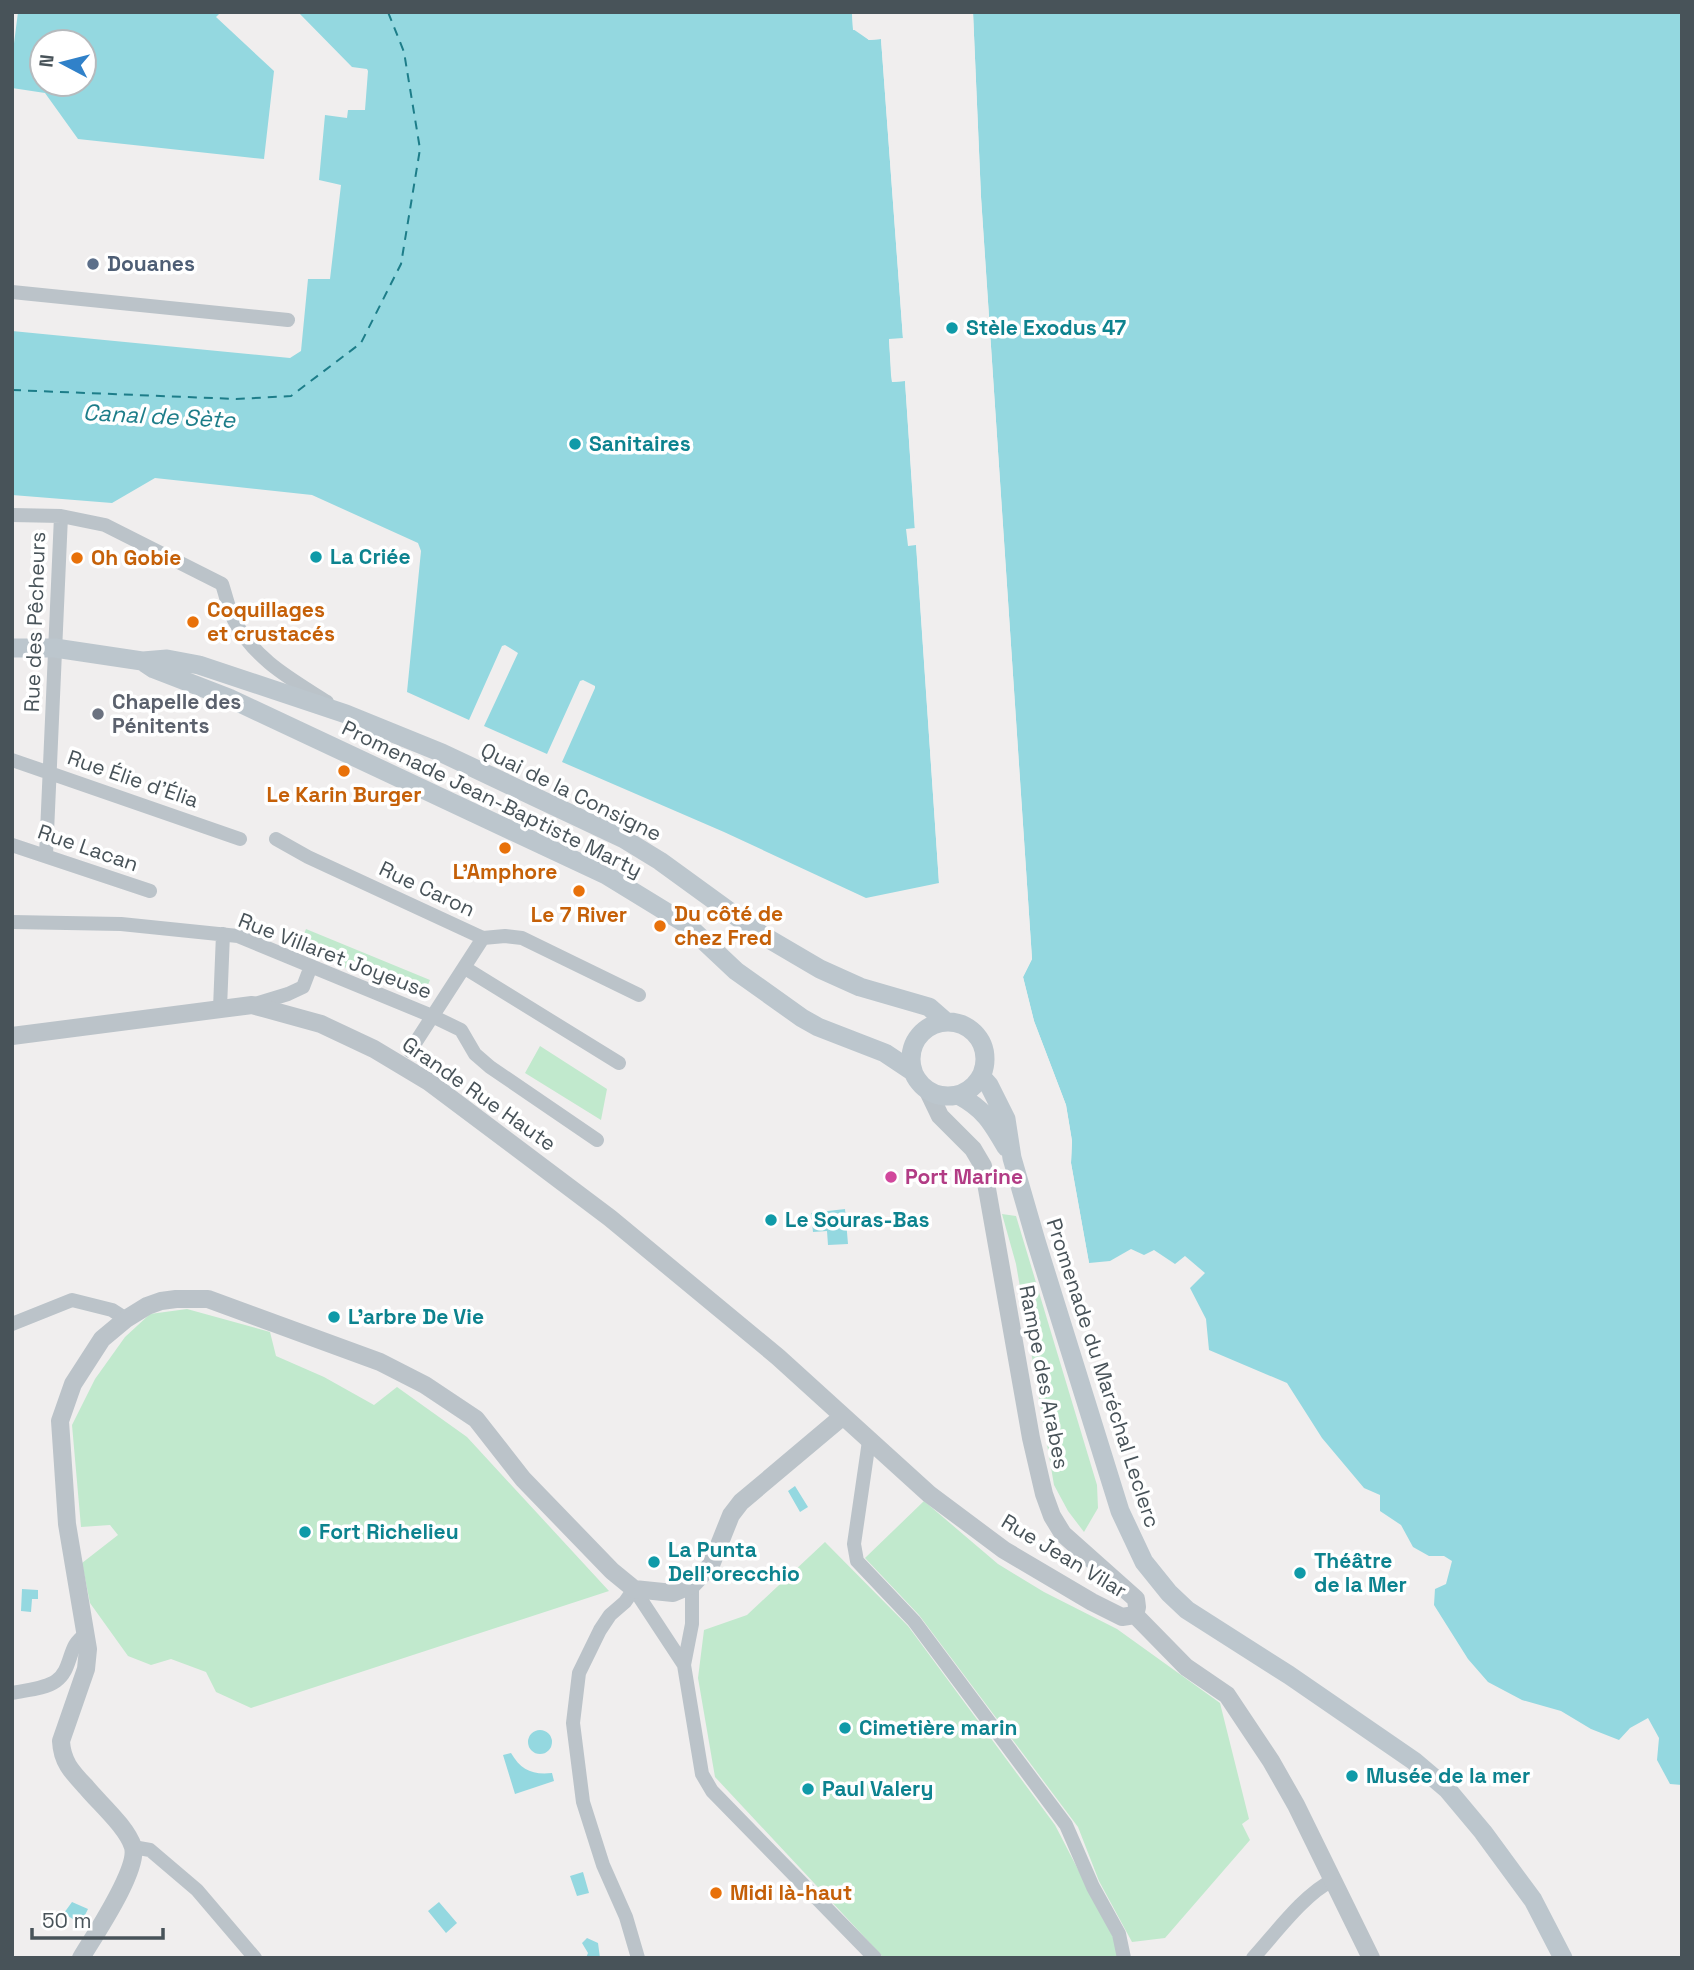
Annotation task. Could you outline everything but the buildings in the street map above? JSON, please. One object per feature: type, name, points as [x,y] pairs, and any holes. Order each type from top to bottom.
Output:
[{"type":"main road","points":[[12,648],[55,648],[142,661],[151,659],[185,671]]},
{"type":"main road","name":"Quai de la Consigne","points":[[185,671],[346,714],[442,753],[624,839],[660,861],[762,935],[820,969],[860,987],[929,1007],[945,1021]]},
{"type":"main road","name":"Promenade Jean-Baptiste Marty","points":[[185,671],[229,698],[606,875],[686,924],[736,971],[802,1018],[885,1053],[912,1071]]},
{"type":"main road","points":[[945,1021],[966,1026],[981,1041],[985,1063],[981,1076],[971,1088],[955,1095],[940,1095],[928,1091],[920,1085],[912,1071],[910,1056],[915,1041],[931,1025],[945,1021]]},
{"type":"main road","name":"Promenade du Maréchal Leclerc","points":[[981,1076],[989,1085],[1006,1119],[1012,1158],[1036,1241],[1120,1511],[1144,1562],[1187,1610],[1289,1675],[1403,1753],[1447,1789],[1483,1832],[1533,1900],[1563,1958]]},
{"type":"main road","name":"Promenade du Maréchal Leclerc","points":[[955,1095],[977,1105],[988,1116],[1012,1158]]},
{"type":"street","points":[[12,292],[288,320]]},
{"type":"street","points":[[12,516],[61,516],[106,526],[222,584],[234,619],[248,643],[267,663],[346,714]]},
{"type":"street","name":"Rue des Pêcheurs","points":[[46,855],[61,516]]},
{"type":"street","name":"Rue Élie d'Élia","points":[[12,760],[240,839]]},
{"type":"street","name":"Rue Caron","points":[[276,839],[308,857],[483,938],[522,938],[639,995]]},
{"type":"street","name":"Rue Lacan","points":[[12,845],[150,891]]},
{"type":"street","name":"Rue Villaret Joyeuse","points":[[12,922],[121,924],[238,936],[461,1030],[475,1054],[490,1067],[597,1140]]},
{"type":"street","points":[[220,1008],[223,934]]},
{"type":"street","points":[[410,1051],[483,938]]},
{"type":"street","points":[[251,1005],[303,987],[312,966]]},
{"type":"street","points":[[465,968],[619,1063]]},
{"type":"street","name":"Grande Rue Haute","points":[[12,1036],[251,1005],[321,1024],[374,1049],[429,1082],[610,1219],[778,1357],[842,1417]]},
{"type":"street","name":"Rampe des Arabes","points":[[928,1091],[940,1116],[973,1149],[984,1166],[1031,1438],[1052,1516],[1063,1534],[1079,1550],[1136,1599],[1138,1607],[1135,1615]]},
{"type":"street","points":[[948,1124],[955,1095]]},
{"type":"street","points":[[81,1958],[119,1893],[134,1860],[133,1847],[126,1833],[71,1770],[62,1754],[64,1733],[86,1669],[88,1649],[67,1524],[60,1421],[73,1384],[102,1339],[147,1306],[161,1301],[208,1298],[380,1362],[425,1385],[476,1419],[523,1479],[612,1571],[634,1588],[684,1665]]},
{"type":"street","points":[[12,1325],[72,1300],[112,1310],[126,1319]]},
{"type":"street","points":[[634,1588],[673,1593],[692,1585],[711,1565],[731,1515],[741,1502],[842,1417]]},
{"type":"street","name":"Rue Jean Vilar","points":[[842,1417],[929,1494],[1004,1550],[1110,1612],[1129,1617],[1135,1615],[1186,1667],[1227,1695],[1271,1761],[1371,1958]]},
{"type":"street","points":[[869,1441],[854,1544],[857,1561],[914,1621],[1066,1825],[1093,1887],[1119,1934],[1124,1958]]},
{"type":"street","points":[[692,1585],[692,1624],[684,1665],[702,1774],[712,1791],[875,1958]]},
{"type":"street","points":[[634,1588],[600,1630],[579,1674],[573,1723],[583,1802],[603,1865],[626,1917],[638,1958]]},
{"type":"street","points":[[12,1693],[54,1682],[66,1669],[74,1644],[85,1634]]},
{"type":"street","points":[[133,1847],[150,1850],[197,1891],[255,1958]]},
{"type":"street","points":[[1253,1958],[1305,1902],[1324,1884],[1333,1880]]},
{"type":"green space","points":[[306,929],[430,980],[422,999],[298,948]]},
{"type":"green space","points":[[540,1046],[607,1089],[601,1120],[525,1073]]},
{"type":"green space","points":[[1002,1214],[1016,1216],[1097,1485],[1098,1508],[1084,1532],[1068,1511],[1054,1485],[1016,1264]]},
{"type":"green space","points":[[187,1309],[270,1332],[276,1356],[324,1377],[374,1405],[397,1387],[467,1437],[609,1591],[251,1708],[216,1692],[206,1672],[171,1659],[151,1665],[128,1656],[90,1603],[82,1563],[118,1535],[110,1525],[81,1527],[72,1425],[95,1379],[125,1337],[150,1314]]},
{"type":"green space","name":"Cimetière marin","points":[[924,1501],[998,1564],[1044,1592],[1117,1629],[1220,1703],[1249,1819],[1242,1824],[1250,1840],[1165,1938],[1132,1942],[1099,1881],[1078,1827],[919,1615],[865,1558]]},
{"type":"green space","name":"Cimetière marin","points":[[825,1542],[908,1626],[1055,1825],[1114,1939],[1119,1958],[884,1958],[715,1777],[698,1678],[704,1630],[747,1615]]},
{"type":"water","points":[[18,12],[221,12],[216,17],[274,71],[264,159],[78,139],[49,98],[98,98],[98,28],[28,28],[28,90],[12,88],[12,59]]},
{"type":"water","name":"Canal de Sète","points":[[298,12],[852,12],[853,29],[869,40],[881,39],[903,339],[889,339],[892,382],[905,381],[915,528],[906,529],[908,546],[916,545],[939,883],[866,898],[724,832],[562,762],[595,688],[583,680],[580,681],[547,754],[484,726],[518,653],[505,645],[502,646],[469,720],[407,692],[421,551],[418,543],[312,495],[155,478],[112,503],[12,495],[12,331],[290,358],[301,351],[308,279],[330,279],[341,185],[319,180],[325,115],[347,118],[348,110],[365,110],[368,71],[352,67]]},
{"type":"water","points":[[973,12],[1682,12],[1682,1785],[1670,1784],[1657,1760],[1659,1738],[1648,1718],[1630,1728],[1619,1740],[1591,1729],[1561,1711],[1522,1700],[1488,1682],[1468,1659],[1434,1605],[1435,1589],[1446,1584],[1452,1561],[1444,1556],[1429,1556],[1413,1547],[1401,1525],[1380,1511],[1380,1495],[1364,1488],[1322,1438],[1287,1383],[1209,1350],[1206,1319],[1190,1288],[1205,1273],[1185,1256],[1175,1264],[1154,1250],[1144,1255],[1131,1249],[1110,1261],[1089,1263],[1071,1163],[1072,1141],[1066,1105],[1034,1021],[1023,977],[1032,959],[981,197]]},
{"type":"water","points":[[845,1209],[848,1244],[828,1245],[827,1231],[813,1232],[811,1213]]},
{"type":"water","points":[[795,1486],[808,1507],[800,1512],[788,1491]]},
{"type":"water","points":[[22,1589],[38,1590],[38,1599],[32,1599],[31,1612],[21,1611]]},
{"type":"water","points":[[540,1730],[551,1737],[552,1742],[545,1753],[540,1754],[529,1747],[528,1742],[535,1731]]},
{"type":"water","points":[[511,1753],[519,1764],[528,1770],[552,1773],[554,1781],[515,1794],[503,1755]]},
{"type":"water","points":[[583,1872],[589,1893],[577,1896],[570,1876]]},
{"type":"water","points":[[72,1902],[88,1909],[83,1919],[77,1922],[64,1913]]},
{"type":"water","points":[[439,1902],[457,1923],[446,1933],[428,1911]]},
{"type":"water","points":[[587,1938],[598,1943],[600,1958],[586,1958],[588,1953],[582,1943]]},
{"type":"pier","points":[[852,12],[855,12],[856,26],[870,37],[881,35],[884,38],[906,339],[904,342],[893,342],[894,375],[895,378],[905,377],[908,380],[918,528],[915,532],[905,381],[892,382],[891,375],[889,339],[903,338],[881,39],[869,40],[857,30],[853,30]]},
{"type":"pier","points":[[969,12],[973,12],[981,197],[1032,959],[1023,977],[1034,1021],[1066,1105],[1072,1141],[1071,1163],[1089,1263],[1085,1264],[1067,1164],[1068,1142],[1063,1106],[1031,1022],[1020,978],[1028,958],[977,197]]},
{"type":"pier","points":[[916,542],[919,545],[942,883],[939,883]]},
{"type":"ferry route","points":[[12,390],[236,399],[291,396],[361,343],[401,264],[420,149],[404,52],[388,12]]},
{"type":"place","name":"Douanes","points":[[93,264]]},
{"type":"place","name":"Stèle Exodus 47","points":[[952,328]]},
{"type":"place","name":"Sanitaires","points":[[575,444]]},
{"type":"place","name":"La Criée","points":[[316,557]]},
{"type":"place","name":"Oh Gobie","points":[[77,558]]},
{"type":"place","name":"Coquillages et crustacés","points":[[193,622]]},
{"type":"place","name":"Chapelle des Pénitents","points":[[98,714]]},
{"type":"place","name":"Le Karin Burger","points":[[344,771]]},
{"type":"place","name":"L'Amphore","points":[[505,848]]},
{"type":"place","name":"Le 7 River","points":[[579,891]]},
{"type":"place","name":"Du côté de chez Fred","points":[[660,926]]},
{"type":"place","name":"Port Marine","points":[[891,1177]]},
{"type":"place","name":"Le Souras-Bas","points":[[771,1220]]},
{"type":"place","name":"L'arbre De Vie","points":[[334,1317]]},
{"type":"place","name":"Fort Richelieu","points":[[305,1532]]},
{"type":"place","name":"La Punta Dell'orecchio","points":[[654,1562]]},
{"type":"place","name":"Théâtre de la Mer","points":[[1300,1573]]},
{"type":"place","name":"Cimetière marin","points":[[845,1728]]},
{"type":"place","name":"Musée de la mer","points":[[1352,1776]]},
{"type":"place","name":"Paul Valery","points":[[808,1789]]},
{"type":"place","name":"Midi là-haut","points":[[716,1893]]}]
